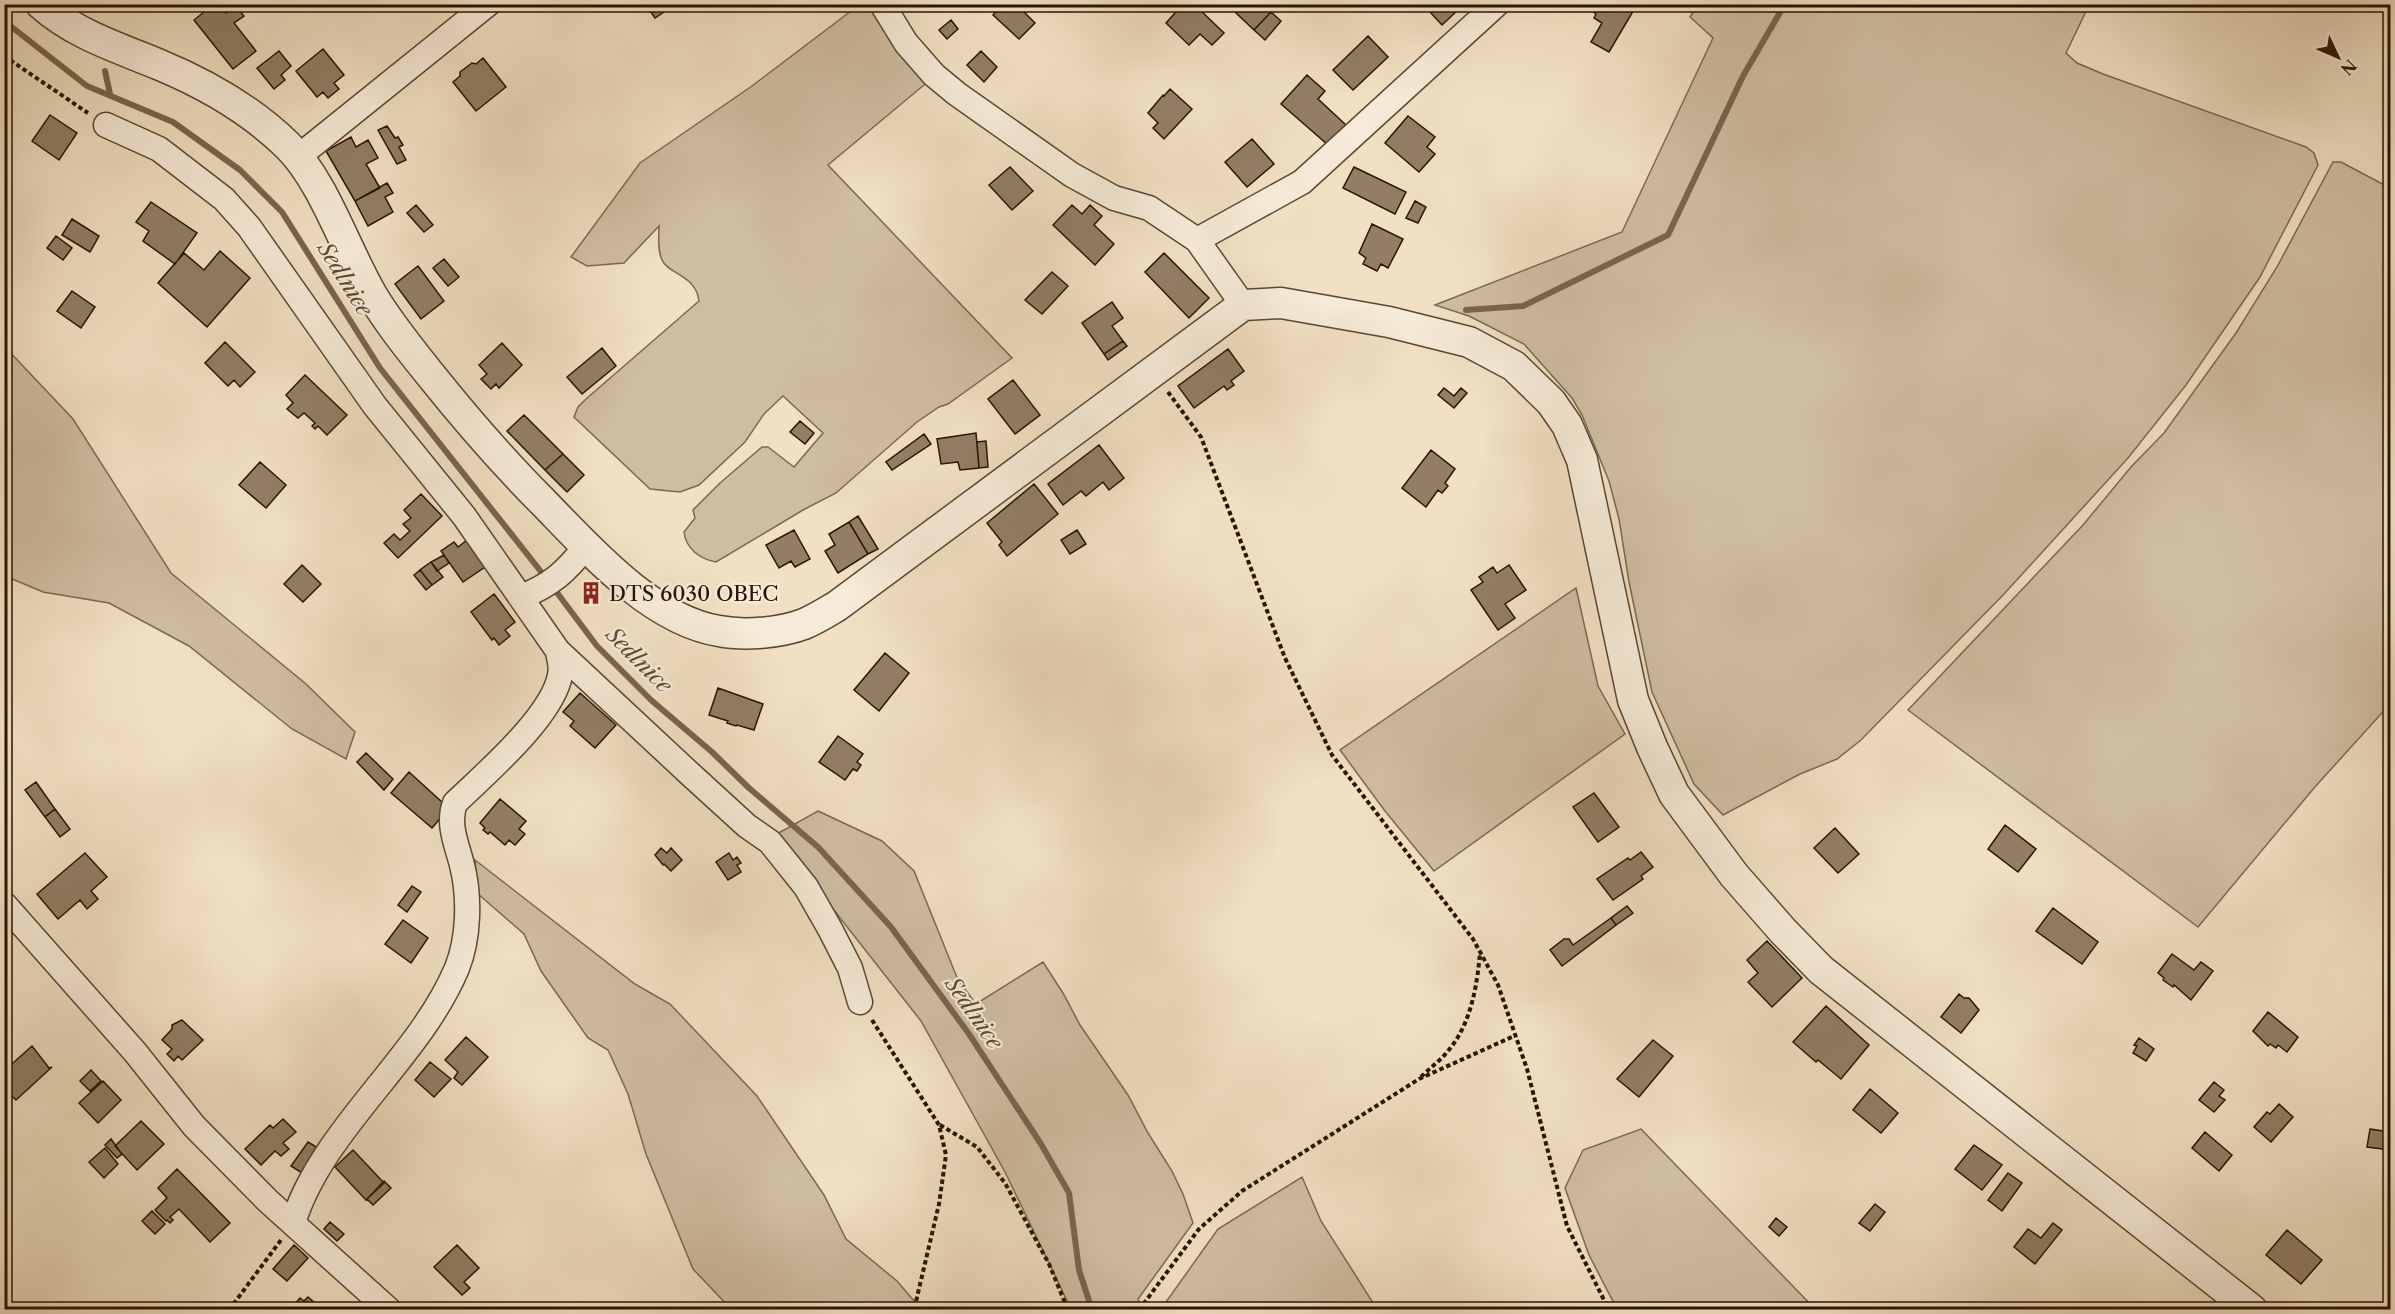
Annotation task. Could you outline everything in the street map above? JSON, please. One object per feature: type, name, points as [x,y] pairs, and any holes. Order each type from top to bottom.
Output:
[{"type":"street","points":[[41,4],[75,29],[183,75],[228,98],[255,117],[298,157],[325,202],[368,288],[394,327],[494,453],[586,546],[656,604],[676,617],[719,631],[740,633],[787,629],[805,623],[837,606],[885,573],[1243,305],[1281,303],[1389,322],[1469,342],[1514,366],[1551,402],[1567,424],[1582,460],[1633,699],[1674,794],[1734,875],[1821,970],[2252,1310]]},
{"type":"street","points":[[298,157],[488,4]]},
{"type":"street","points":[[882,4],[918,59],[957,94],[1072,175],[1114,198],[1149,208],[1197,240],[1243,305]]},
{"type":"street","points":[[1197,240],[1302,182],[1497,4]]},
{"type":"street","points":[[106,125],[159,149],[224,199],[249,227],[375,406],[527,594],[558,651],[698,782],[747,826],[770,842],[806,887],[850,968],[861,1002]]},
{"type":"street","points":[[527,594],[566,572],[586,546]]},
{"type":"street","points":[[293,1223],[300,1203],[330,1151],[430,1017],[456,970],[466,938],[466,902],[463,867],[455,841],[452,812],[455,803],[517,742],[556,689],[561,673],[558,651]]},
{"type":"street","points":[[4,904],[135,1052],[194,1126],[293,1223],[388,1310]]},
{"type":"path","points":[[4,56],[106,125]]},
{"type":"path","points":[[1153,372],[1201,437],[1285,658],[1332,755],[1473,939],[1498,985],[1527,1069],[1567,1226],[1609,1310]]},
{"type":"path","points":[[1419,1079],[1449,1050],[1465,1022],[1477,988],[1480,952]]},
{"type":"path","points":[[861,1002],[939,1125],[946,1155],[939,1204],[914,1310]]},
{"type":"path","points":[[1139,1310],[1200,1229],[1242,1191],[1419,1079],[1515,1036]]},
{"type":"path","points":[[939,1125],[977,1147],[1005,1183],[1049,1264],[1068,1310]]},
{"type":"path","points":[[229,1310],[293,1223]]},
{"type":"shaded area","points":[[859,5],[872,5],[930,80],[828,165],[1012,358],[948,404],[939,407],[917,422],[836,493],[716,562],[710,561],[699,556],[685,538],[684,532],[695,518],[693,510],[762,447],[768,447],[794,467],[823,433],[783,396],[764,414],[745,442],[699,485],[680,492],[650,489],[574,417],[578,407],[586,399],[699,301],[697,292],[688,280],[670,269],[662,260],[659,247],[659,226],[624,263],[587,266],[571,257],[640,163],[752,86]]},
{"type":"shaded area","points":[[1698,5],[2089,5],[2066,53],[2077,63],[2306,147],[2314,153],[2318,165],[2260,277],[2186,385],[2128,458],[2004,594],[1861,740],[1837,759],[1800,774],[1723,815],[1694,784],[1652,692],[1629,582],[1619,519],[1609,481],[1582,415],[1572,398],[1524,344],[1469,316],[1435,305],[1622,232],[1713,38],[1690,17]]},
{"type":"shaded area","points":[[2333,162],[2341,162],[2390,188],[2390,704],[2314,788],[2198,927],[1908,710],[2083,525],[2131,467],[2164,433],[2236,333],[2277,267]]},
{"type":"shaded area","points":[[5,347],[73,419],[171,573],[306,684],[355,732],[346,759],[292,729],[189,646],[109,603],[43,592],[5,576]]},
{"type":"shaded area","points":[[1576,588],[1598,686],[1625,734],[1434,871],[1385,811],[1340,750]]},
{"type":"shaded area","points":[[818,811],[882,841],[914,871],[958,980],[976,1004],[1043,962],[1080,1025],[1128,1095],[1172,1171],[1193,1223],[1138,1299],[1142,1309],[1071,1309],[1005,1172],[921,1021],[775,835]]},
{"type":"shaded area","points":[[475,860],[635,984],[670,1004],[757,1096],[824,1195],[846,1239],[897,1281],[921,1309],[731,1309],[693,1269],[646,1154],[628,1094],[608,1050],[588,1038],[541,971],[524,934],[478,894]]},
{"type":"shaded area","points":[[1641,1129],[1815,1309],[1617,1309],[1589,1255],[1565,1188],[1583,1150]]},
{"type":"shaded area","points":[[1302,1177],[1321,1221],[1377,1309],[1161,1309],[1218,1229]]},
{"type":"building","points":[[214,4],[220,4],[226,13],[235,6],[244,16],[234,23],[256,51],[233,69],[194,20]]},
{"type":"building","points":[[668,4],[670,8],[655,18],[646,5]]},
{"type":"building","points":[[1003,4],[1016,4],[1035,23],[1019,39],[993,15]]},
{"type":"building","points":[[1183,4],[1201,4],[1198,8],[1224,33],[1212,45],[1200,34],[1189,45],[1166,23]]},
{"type":"building","points":[[1245,4],[1263,4],[1271,12],[1254,30],[1236,13]]},
{"type":"building","points":[[1437,4],[1454,4],[1459,9],[1442,25],[1430,12]]},
{"type":"building","points":[[1596,4],[1630,4],[1635,8],[1609,52],[1591,42],[1602,23],[1594,18],[1596,14],[1592,11]]},
{"type":"building","points":[[1271,12],[1281,21],[1265,40],[1254,30]]},
{"type":"building","points":[[951,20],[958,29],[947,39],[939,30]]},
{"type":"building","points":[[1368,36],[1388,57],[1353,90],[1333,70]]},
{"type":"building","points":[[323,49],[344,75],[334,83],[339,89],[328,98],[323,92],[317,97],[296,71]]},
{"type":"building","points":[[279,51],[291,66],[281,75],[285,80],[274,89],[257,68]]},
{"type":"building","points":[[981,51],[997,67],[984,82],[967,65]]},
{"type":"building","points":[[483,58],[506,87],[476,111],[453,82],[460,76],[460,72]]},
{"type":"building","points":[[1307,75],[1325,91],[1318,99],[1346,125],[1328,145],[1281,104]]},
{"type":"building","points":[[1170,89],[1192,109],[1164,139],[1153,128],[1158,123],[1148,113]]},
{"type":"building","points":[[50,115],[77,133],[59,160],[32,141]]},
{"type":"building","points":[[1408,116],[1435,137],[1427,147],[1435,154],[1419,172],[1385,143]]},
{"type":"building","points":[[387,126],[403,145],[399,147],[406,160],[397,164],[378,130]]},
{"type":"building","points":[[351,137],[356,147],[368,140],[378,158],[366,164],[380,188],[355,201],[326,151]]},
{"type":"building","points":[[1252,139],[1274,164],[1247,187],[1225,162]]},
{"type":"building","points":[[1010,167],[1033,191],[1012,210],[989,185]]},
{"type":"building","points":[[1354,167],[1406,192],[1395,214],[1343,188]]},
{"type":"building","points":[[387,183],[393,193],[385,197],[393,212],[368,226],[355,201]]},
{"type":"building","points":[[1415,201],[1426,207],[1418,223],[1406,218]]},
{"type":"building","points":[[151,202],[197,233],[175,264],[143,241],[149,231],[136,222]]},
{"type":"building","points":[[416,205],[433,225],[424,232],[407,213]]},
{"type":"building","points":[[1072,205],[1082,214],[1090,205],[1102,216],[1094,225],[1114,244],[1095,265],[1053,225]]},
{"type":"building","points":[[72,219],[99,236],[90,252],[62,235]]},
{"type":"building","points":[[1372,224],[1403,239],[1388,268],[1381,264],[1377,271],[1363,264],[1366,258],[1359,253]]},
{"type":"building","points":[[56,236],[72,248],[63,260],[47,248]]},
{"type":"building","points":[[220,251],[250,278],[207,327],[158,283],[184,253],[204,270]]},
{"type":"building","points":[[1164,253],[1209,298],[1189,318],[1145,272]]},
{"type":"building","points":[[444,259],[459,277],[448,286],[433,268]]},
{"type":"building","points":[[418,266],[444,301],[421,319],[395,284]]},
{"type":"building","points":[[1052,272],[1068,286],[1042,314],[1025,300]]},
{"type":"building","points":[[72,291],[95,307],[81,328],[57,311]]},
{"type":"building","points":[[1112,302],[1123,318],[1112,326],[1123,341],[1104,354],[1082,323]]},
{"type":"building","points":[[1123,341],[1127,346],[1108,360],[1104,354]]},
{"type":"building","points":[[225,342],[255,372],[240,387],[234,380],[228,386],[205,363]]},
{"type":"building","points":[[502,343],[522,365],[499,388],[496,384],[491,389],[481,379],[487,374],[479,365]]},
{"type":"building","points":[[602,348],[616,366],[582,394],[567,377]]},
{"type":"building","points":[[1228,349],[1244,371],[1231,381],[1234,385],[1227,390],[1224,386],[1194,408],[1178,386]]},
{"type":"building","points":[[305,375],[347,415],[327,435],[318,426],[315,429],[312,426],[315,423],[304,413],[298,418],[287,409],[293,403],[286,395]]},
{"type":"building","points":[[1013,380],[1040,415],[1015,434],[988,399]]},
{"type":"building","points":[[1444,388],[1454,396],[1461,388],[1467,393],[1454,408],[1438,395]]},
{"type":"building","points":[[524,415],[563,454],[545,470],[507,431]]},
{"type":"building","points":[[800,421],[814,433],[805,444],[790,432]]},
{"type":"building","points":[[976,433],[979,468],[960,470],[958,462],[941,464],[937,439]]},
{"type":"building","points":[[924,434],[931,444],[892,470],[886,462]]},
{"type":"building","points":[[986,441],[988,467],[979,468],[977,442]]},
{"type":"building","points":[[1099,445],[1124,478],[1109,490],[1103,482],[1086,496],[1081,491],[1063,505],[1048,484]]},
{"type":"building","points":[[1431,450],[1455,469],[1445,483],[1448,486],[1442,493],[1438,490],[1426,507],[1402,488]]},
{"type":"building","points":[[563,454],[584,475],[567,492],[545,470]]},
{"type":"building","points":[[260,462],[286,485],[266,508],[239,485]]},
{"type":"building","points":[[1034,484],[1058,514],[1007,556],[999,545],[1002,542],[987,523]]},
{"type":"building","points":[[421,494],[442,516],[398,558],[384,543],[394,534],[400,540],[410,531],[403,524],[411,518],[404,510]]},
{"type":"building","points":[[858,516],[878,549],[868,554],[849,522]]},
{"type":"building","points":[[849,522],[868,554],[838,573],[825,551],[835,545],[829,534]]},
{"type":"building","points":[[794,530],[810,559],[795,567],[791,561],[779,568],[766,545]]},
{"type":"building","points":[[1077,530],[1086,544],[1070,554],[1061,540]]},
{"type":"building","points":[[467,540],[485,567],[463,582],[441,551],[454,542],[458,547]]},
{"type":"building","points":[[444,555],[449,563],[437,571],[431,562]]},
{"type":"building","points":[[431,562],[443,577],[432,585],[420,570]]},
{"type":"building","points":[[302,565],[321,584],[303,602],[284,584]]},
{"type":"building","points":[[1509,565],[1526,590],[1505,604],[1515,618],[1498,630],[1471,590],[1483,582],[1479,577],[1493,567],[1497,573]]},
{"type":"building","points":[[420,570],[432,585],[426,590],[414,575]]},
{"type":"building","name":"DTS 6030 OBEC","points":[[591,587],[597,593],[592,599],[585,593]]},
{"type":"building","points":[[494,594],[515,622],[505,630],[510,636],[499,645],[494,638],[492,640],[471,612]]},
{"type":"building","points":[[885,653],[909,673],[879,711],[854,690]]},
{"type":"building","points":[[718,688],[763,704],[754,730],[727,723],[728,721],[709,715]]},
{"type":"building","points":[[580,693],[616,725],[595,748],[570,726],[574,721],[563,712]]},
{"type":"building","points":[[838,736],[863,754],[857,762],[861,765],[857,771],[853,769],[845,780],[819,762]]},
{"type":"building","points":[[366,753],[393,779],[384,790],[357,762]]},
{"type":"building","points":[[409,772],[443,803],[441,805],[444,808],[440,812],[443,815],[432,828],[391,793]]},
{"type":"building","points":[[36,782],[55,809],[45,817],[25,790]]},
{"type":"building","points":[[1594,793],[1619,827],[1598,842],[1573,807]]},
{"type":"building","points":[[500,799],[526,821],[519,829],[525,834],[515,845],[509,840],[505,845],[490,832],[488,834],[483,830],[485,828],[480,823]]},
{"type":"building","points":[[55,809],[70,829],[60,837],[45,817]]},
{"type":"building","points":[[2005,825],[2036,849],[2018,872],[1988,849]]},
{"type":"building","points":[[1835,828],[1859,854],[1838,873],[1814,848]]},
{"type":"building","points":[[661,848],[667,853],[671,848],[682,860],[671,871],[655,855]]},
{"type":"building","points":[[1641,852],[1653,867],[1641,876],[1643,879],[1613,900],[1597,879]]},
{"type":"building","points":[[85,853],[107,877],[91,891],[98,899],[87,909],[80,900],[58,919],[37,894]]},
{"type":"building","points":[[729,853],[733,860],[737,857],[741,863],[737,865],[741,872],[728,880],[716,862]]},
{"type":"building","points":[[412,886],[421,892],[407,912],[398,905]]},
{"type":"building","points":[[1627,906],[1633,913],[1616,925],[1611,918]]},
{"type":"building","points":[[2053,908],[2098,942],[2082,964],[2036,931]]},
{"type":"building","points":[[1611,918],[1616,925],[1562,966],[1550,950],[1564,939],[1569,939],[1573,945]]},
{"type":"building","points":[[403,920],[428,938],[411,963],[385,944]]},
{"type":"building","points":[[1767,941],[1802,978],[1772,1007],[1748,982],[1758,973],[1747,960]]},
{"type":"building","points":[[2172,954],[2194,970],[2201,962],[2213,971],[2191,1000],[2174,985],[2173,987],[2163,980],[2164,978],[2158,973]]},
{"type":"building","points":[[1959,994],[1964,998],[1969,998],[1979,1010],[1961,1033],[1941,1017]]},
{"type":"building","points":[[1826,1006],[1869,1045],[1841,1079],[1793,1042]]},
{"type":"building","points":[[2268,1012],[2298,1037],[2287,1052],[2278,1045],[2276,1048],[2270,1044],[2268,1046],[2253,1031]]},
{"type":"building","points":[[182,1020],[203,1040],[182,1060],[178,1056],[174,1061],[167,1054],[172,1049],[162,1040],[172,1029],[172,1025]]},
{"type":"building","points":[[466,1037],[488,1057],[462,1085],[454,1078],[458,1072],[445,1060]]},
{"type":"building","points":[[2139,1038],[2154,1049],[2146,1061],[2133,1053],[2137,1046],[2134,1045]]},
{"type":"building","points":[[1653,1040],[1673,1056],[1639,1097],[1617,1079]]},
{"type":"building","points":[[32,1046],[49,1068],[52,1067],[16,1100],[5,1089],[9,1086],[4,1081],[4,1071]]},
{"type":"building","points":[[430,1062],[451,1079],[434,1097],[415,1080]]},
{"type":"building","points":[[91,1070],[101,1081],[90,1091],[80,1081]]},
{"type":"building","points":[[103,1081],[121,1100],[98,1123],[79,1103]]},
{"type":"building","points":[[2214,1082],[2224,1090],[2219,1096],[2225,1100],[2214,1112],[2199,1100]]},
{"type":"building","points":[[1870,1089],[1898,1113],[1881,1133],[1853,1110]]},
{"type":"building","points":[[2279,1104],[2293,1117],[2271,1142],[2254,1127],[2267,1112],[2270,1114]]},
{"type":"building","points":[[283,1119],[296,1132],[283,1143],[289,1149],[281,1156],[275,1151],[261,1165],[245,1149],[270,1125],[273,1128]]},
{"type":"building","points":[[141,1121],[164,1144],[137,1170],[115,1146]]},
{"type":"building","points":[[2370,1129],[2390,1132],[2390,1150],[2367,1147]]},
{"type":"building","points":[[2205,1132],[2232,1155],[2219,1171],[2192,1148]]},
{"type":"building","points":[[111,1139],[122,1154],[117,1158],[105,1145]]},
{"type":"building","points":[[308,1142],[318,1148],[302,1173],[291,1166]]},
{"type":"building","points":[[1974,1145],[2002,1165],[1982,1190],[1955,1169]]},
{"type":"building","points":[[105,1148],[118,1164],[104,1178],[89,1162]]},
{"type":"building","points":[[353,1150],[384,1183],[366,1200],[335,1167]]},
{"type":"building","points":[[177,1169],[230,1223],[210,1242],[179,1209],[170,1217],[173,1220],[170,1223],[155,1210],[167,1198],[158,1188]]},
{"type":"building","points":[[2008,1173],[2022,1183],[2002,1211],[1988,1200]]},
{"type":"building","points":[[384,1181],[391,1188],[373,1205],[367,1199]]},
{"type":"building","points":[[1875,1204],[1885,1212],[1870,1231],[1859,1223]]},
{"type":"building","points":[[152,1211],[165,1224],[155,1234],[142,1221]]},
{"type":"building","points":[[1776,1218],[1787,1227],[1779,1236],[1769,1227]]},
{"type":"building","points":[[330,1222],[344,1234],[337,1241],[324,1229]]},
{"type":"building","points":[[2053,1223],[2062,1230],[2035,1264],[2014,1247],[2028,1229],[2041,1238]]},
{"type":"building","points":[[2287,1230],[2322,1260],[2301,1284],[2266,1255]]},
{"type":"building","points":[[294,1245],[308,1258],[287,1281],[273,1269]]},
{"type":"building","points":[[457,1245],[479,1268],[464,1282],[470,1288],[462,1295],[434,1267]]},
{"type":"building","points":[[308,1297],[323,1310],[290,1310],[300,1298],[304,1301]]},
{"type":"waterway","points":[[1466,310],[1523,306],[1668,235],[1743,76],[1785,4]]},
{"type":"waterway","name":"Sedlnice","points":[[4,21],[87,86],[173,122],[240,170],[282,212],[380,368],[546,578]]},
{"type":"waterway","points":[[105,71],[110,94]]},
{"type":"waterway","name":"Sedlnice","points":[[552,586],[597,646],[651,700],[818,847],[891,927],[969,1034],[1041,1144],[1069,1193],[1079,1270],[1092,1310]]},
{"type":"place","name":"DTS 6030 OBEC","points":[[591,593]]}]
